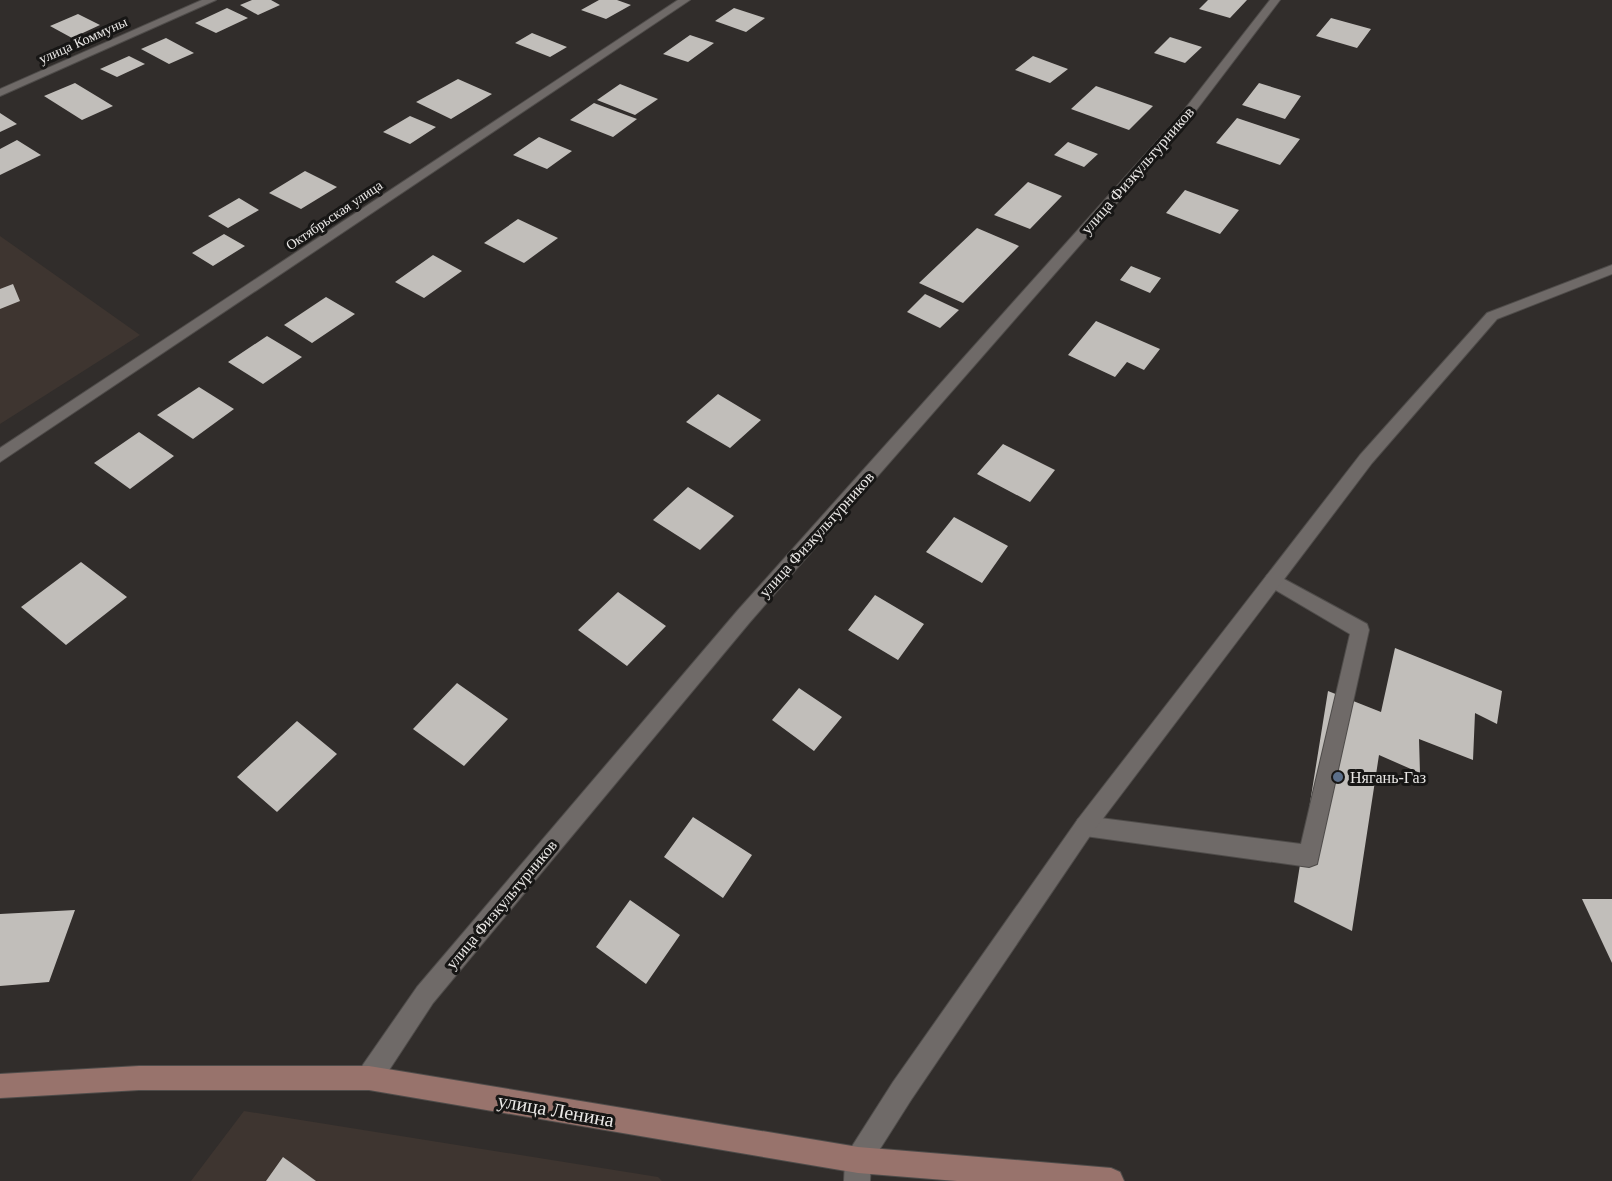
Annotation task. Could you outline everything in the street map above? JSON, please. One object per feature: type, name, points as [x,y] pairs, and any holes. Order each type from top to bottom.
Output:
[{"type":"street","name":"улица Коммуны","points":[[0,93],[211,0]]},
{"type":"street","name":"Октябрьская улица","points":[[0,456],[685,0]]},
{"type":"street","name":"улица Физкультурников","points":[[369,1078],[425,995],[736,625],[1181,122],[1275,0]]},
{"type":"street","points":[[858,1171],[902,1091],[1085,826],[1366,459],[1492,316],[1612,268]]},
{"type":"street","points":[[1085,826],[1309,856],[1360,630],[1273,580]]},
{"type":"street","name":"улица Ленина","points":[[0,1086],[139,1078],[369,1078],[858,1171],[1111,1181]]},
{"type":"shaded area","points":[[0,236],[140,335],[0,424]]},
{"type":"shaded area","points":[[244,1111],[658,1177],[662,1181],[191,1181]]},
{"type":"building","points":[[252,0],[271,0],[280,5],[258,15],[240,5]]},
{"type":"building","points":[[599,0],[617,0],[631,5],[606,19],[581,10]]},
{"type":"building","points":[[1208,0],[1247,0],[1230,18],[1199,9]]},
{"type":"building","points":[[227,8],[248,18],[216,33],[195,23]]},
{"type":"building","points":[[734,8],[765,18],[746,32],[715,21]]},
{"type":"building","points":[[78,14],[100,25],[72,38],[50,26]]},
{"type":"building","points":[[1331,18],[1371,29],[1357,48],[1316,36]]},
{"type":"building","points":[[532,33],[567,47],[550,57],[515,43]]},
{"type":"building","points":[[690,35],[714,43],[688,62],[663,54]]},
{"type":"building","points":[[1170,37],[1202,47],[1185,63],[1154,53]]},
{"type":"building","points":[[166,38],[194,53],[169,64],[141,49]]},
{"type":"building","points":[[129,56],[145,64],[117,77],[100,69]]},
{"type":"building","points":[[1033,56],[1068,69],[1050,83],[1015,70]]},
{"type":"building","points":[[458,79],[492,94],[451,119],[416,102]]},
{"type":"building","points":[[75,83],[113,106],[82,120],[44,96]]},
{"type":"building","points":[[1259,83],[1301,96],[1285,119],[1242,105]]},
{"type":"building","points":[[620,84],[658,99],[635,115],[597,100]]},
{"type":"building","points":[[1096,86],[1153,106],[1129,130],[1071,109]]},
{"type":"building","points":[[594,103],[637,119],[613,137],[570,120]]},
{"type":"building","points":[[0,113],[17,124],[0,132]]},
{"type":"building","points":[[410,116],[436,127],[410,144],[383,132]]},
{"type":"building","points":[[1237,118],[1300,139],[1280,165],[1216,143]]},
{"type":"building","points":[[539,137],[572,151],[547,169],[513,155]]},
{"type":"building","points":[[17,140],[41,155],[0,175],[0,149]]},
{"type":"building","points":[[1068,142],[1098,154],[1084,167],[1054,155]]},
{"type":"building","points":[[305,171],[337,187],[301,209],[269,193]]},
{"type":"building","points":[[1028,182],[1062,196],[1030,229],[994,215]]},
{"type":"building","points":[[1185,190],[1239,210],[1220,234],[1166,213]]},
{"type":"building","points":[[239,198],[259,210],[228,228],[208,216]]},
{"type":"building","points":[[518,219],[558,238],[524,263],[484,243]]},
{"type":"building","points":[[977,228],[1019,246],[963,303],[919,283]]},
{"type":"building","points":[[224,234],[245,246],[213,266],[192,253]]},
{"type":"building","points":[[433,255],[462,271],[424,298],[395,282]]},
{"type":"building","points":[[1131,266],[1161,278],[1150,293],[1120,280]]},
{"type":"building","points":[[13,284],[20,301],[0,309],[0,289]]},
{"type":"building","points":[[925,294],[959,310],[940,328],[907,312]]},
{"type":"building","points":[[326,297],[355,314],[312,343],[284,325]]},
{"type":"building","points":[[1096,321],[1160,349],[1144,370],[1127,362],[1115,377],[1068,355]]},
{"type":"building","points":[[267,336],[302,357],[263,384],[228,362]]},
{"type":"building","points":[[199,387],[234,409],[193,439],[157,415]]},
{"type":"building","points":[[718,394],[761,420],[730,448],[686,422]]},
{"type":"building","points":[[139,432],[174,456],[130,489],[94,463]]},
{"type":"building","points":[[1003,444],[1055,470],[1030,502],[977,474]]},
{"type":"building","points":[[688,487],[734,516],[700,550],[653,520]]},
{"type":"building","points":[[954,517],[1008,546],[982,583],[926,552]]},
{"type":"building","points":[[81,562],[127,597],[66,645],[21,607]]},
{"type":"building","points":[[618,592],[666,626],[627,666],[578,630]]},
{"type":"building","points":[[875,595],[924,624],[898,660],[848,630]]},
{"type":"building","points":[[1395,648],[1502,691],[1497,724],[1475,713],[1473,760],[1419,739],[1420,773],[1379,755],[1352,931],[1294,902],[1328,691],[1381,712]]},
{"type":"building","points":[[457,683],[508,719],[464,766],[413,729]]},
{"type":"building","points":[[799,688],[842,717],[814,751],[772,720]]},
{"type":"building","points":[[297,721],[337,754],[277,812],[237,777]]},
{"type":"building","points":[[693,817],[752,855],[723,898],[664,857]]},
{"type":"building","points":[[1582,899],[1612,899],[1612,963]]},
{"type":"building","points":[[630,900],[680,935],[646,984],[596,947]]},
{"type":"building","points":[[75,910],[49,982],[0,986],[0,914]]},
{"type":"building","points":[[283,1157],[316,1181],[266,1181]]},
{"type":"place","name":"Нягань-Газ","points":[[1338,777]]}]
